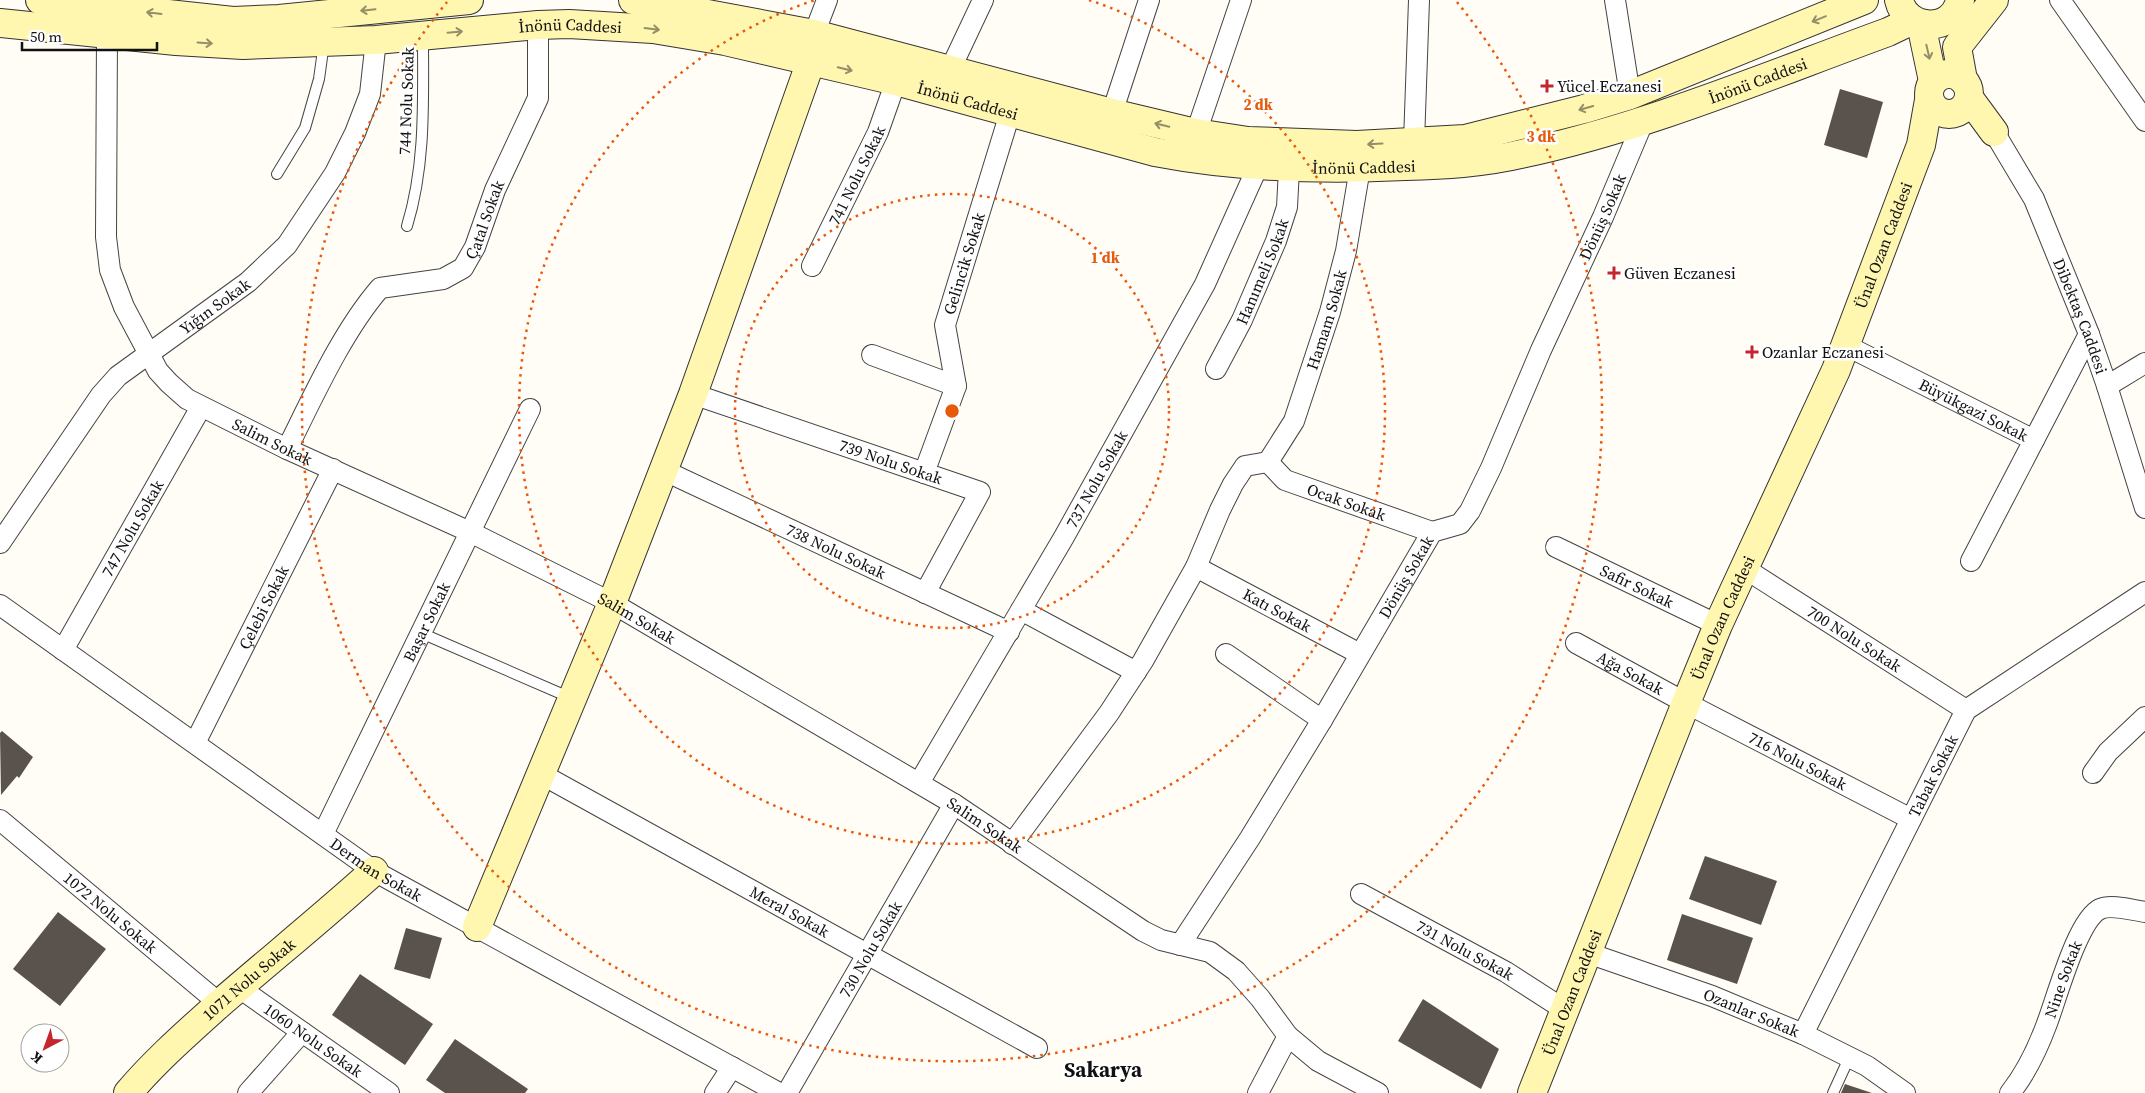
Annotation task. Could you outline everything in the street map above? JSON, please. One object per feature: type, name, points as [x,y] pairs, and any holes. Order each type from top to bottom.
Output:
[{"type":"main road","name":"İnönü Caddesi","points":[[40,0],[243,45],[376,40],[423,34],[538,25],[569,24],[652,29],[725,41],[812,48],[950,70],[1196,133],[1248,141],[1357,145],[1465,139],[1630,95],[1864,0]]},
{"type":"main road","name":"İnönü Caddesi","points":[[0,23],[105,13],[187,8],[233,21],[270,19],[429,2],[469,0]]},
{"type":"main road","name":"İnönü Caddesi","points":[[633,0],[675,3],[812,48],[896,82],[1156,152],[1180,157],[1289,169],[1450,164],[1519,155],[1643,122],[1888,32],[1911,15],[1940,24],[1962,5]]},
{"type":"main road","points":[[1957,47],[1994,0]]},
{"type":"main road","points":[[1950,98],[1962,5]]},
{"type":"main road","points":[[1911,15],[1950,98],[1974,120],[1994,132]]},
{"type":"main road","points":[[477,927],[612,602],[693,394],[812,48]]},
{"type":"main road","name":"Ünal Ozan Caddesi","points":[[1532,1093],[1718,625],[1836,370],[1921,145],[1950,98]]},
{"type":"main road","name":"1071 Nolu Sokak","points":[[128,1093],[188,1032],[229,995],[325,915],[374,871]]},
{"type":"street","points":[[812,48],[827,0]]},
{"type":"street","points":[[950,70],[983,0]]},
{"type":"street","points":[[1112,113],[1149,0]]},
{"type":"street","points":[[1196,133],[1241,0]]},
{"type":"street","points":[[1414,142],[1419,0]]},
{"type":"street","points":[[1615,0],[1630,95]]},
{"type":"street","points":[[2060,0],[2145,121]]},
{"type":"street","name":"Salim Sokak","points":[[105,13],[106,237],[110,270],[124,307],[158,370],[169,384],[187,399],[201,407],[287,449],[470,532],[612,602],[954,804],[1143,931],[1161,940],[1210,952],[1236,971],[1260,998],[1288,1036],[1318,1060],[1378,1093]]},
{"type":"street","name":"Çatal Sokak","points":[[287,449],[324,375],[366,304],[380,288],[443,279],[463,268],[475,247],[495,190],[538,98],[538,25]]},
{"type":"street","name":"Yığın Sokak","points":[[0,543],[101,395],[118,376],[248,282],[287,245],[335,173],[355,133],[370,94],[376,40]]},
{"type":"street","name":"741 Nolu Sokak","points":[[812,266],[878,132],[896,82]]},
{"type":"street","name":"Gelincik Sokak","points":[[924,473],[956,386],[946,325],[1010,113]]},
{"type":"street","name":"Dönüş Sokak","points":[[1180,944],[1250,838],[1322,720],[1432,532],[1460,524],[1470,511],[1491,468],[1541,350],[1603,217],[1643,122]]},
{"type":"street","name":"Dibektaş Caddesi","points":[[1994,132],[2034,199],[2089,334],[2145,508]]},
{"type":"street","name":"737 Nolu Sokak","points":[[919,783],[1064,538],[1206,284],[1258,166]]},
{"type":"street","name":"Hamam Sokak","points":[[1268,462],[1294,421],[1330,312],[1346,251],[1360,168]]},
{"type":"street","name":"Hanımeli Sokak","points":[[1216,369],[1242,320],[1276,242],[1287,208],[1289,169]]},
{"type":"street","points":[[2034,440],[2089,334]]},
{"type":"street","name":"Büyükgazi Sokak","points":[[1845,345],[2034,440],[1971,561]]},
{"type":"street","points":[[872,355],[956,386]]},
{"type":"street","points":[[2107,386],[2145,363]]},
{"type":"street","name":"739 Nolu Sokak","points":[[693,394],[980,492],[925,593]]},
{"type":"street","name":"747 Nolu Sokak","points":[[64,650],[201,407]]},
{"type":"street","name":"Başar Sokak","points":[[322,834],[530,408]]},
{"type":"street","points":[[1012,844],[1136,672],[1196,567],[1232,484],[1245,466],[1268,462]]},
{"type":"street","name":"Ocak Sokak","points":[[1268,462],[1285,480],[1432,532]]},
{"type":"street","name":"Çelebi Sokak","points":[[195,743],[333,469]]},
{"type":"street","name":"738 Nolu Sokak","points":[[663,470],[1008,632]]},
{"type":"street","name":"Safir Sokak","points":[[1556,547],[1718,625]]},
{"type":"street","name":"Katı Sokak","points":[[1196,567],[1360,654]]},
{"type":"street","name":"700 Nolu Sokak","points":[[1744,568],[1966,710]]},
{"type":"street","name":"Tabak Sokak","points":[[1803,1034],[1966,710],[2145,592]]},
{"type":"street","name":"Derman Sokak","points":[[0,605],[374,871],[779,1093]]},
{"type":"street","points":[[1022,610],[1136,672]]},
{"type":"street","name":"Ağa Sokak","points":[[1576,643],[1686,703]]},
{"type":"street","points":[[1226,654],[1322,720]]},
{"type":"street","name":"716 Nolu Sokak","points":[[1686,703],[1911,819]]},
{"type":"street","points":[[2093,773],[2108,752],[2145,717]]},
{"type":"street","name":"Meral Sokak","points":[[541,774],[1037,1048]]},
{"type":"street","name":"730 Nolu Sokak","points":[[787,1093],[954,804]]},
{"type":"street","name":"1072 Nolu Sokak","points":[[0,820],[229,995]]},
{"type":"street","name":"731 Nolu Sokak","points":[[1360,894],[1506,972],[1565,1010]]},
{"type":"street","name":"Nine Sokak","points":[[2010,1093],[2032,1059],[2076,944],[2094,913],[2101,908],[2145,912]]},
{"type":"street","name":"Ozanlar Sokak","points":[[1588,953],[1712,996],[1803,1034],[1867,1066],[1905,1093]]},
{"type":"street","name":"1060 Nolu Sokak","points":[[229,995],[302,1032],[389,1093]]},
{"type":"street","points":[[248,1093],[302,1032]]},
{"type":"street","points":[[1258,1093],[1288,1036]]},
{"type":"street","points":[[715,1093],[732,1067]]},
{"type":"lane","name":"744 Nolu Sokak","points":[[407,226],[413,206],[423,137],[423,34]]},
{"type":"lane","points":[[277,174],[305,128],[319,79],[324,43]]},
{"type":"lane","points":[[420,633],[572,698]]},
{"type":"lane","points":[[1833,1093],[1849,1058]]},
{"type":"building","points":[[1840,89],[1883,102],[1867,158],[1824,145]]},
{"type":"building","points":[[2,731],[33,757],[19,778],[17,776],[1,795],[0,733]]},
{"type":"building","points":[[1705,856],[1777,881],[1761,925],[1689,899]]},
{"type":"building","points":[[58,912],[106,949],[60,1006],[13,969]]},
{"type":"building","points":[[1682,914],[1753,938],[1737,984],[1667,960]]},
{"type":"building","points":[[406,928],[442,938],[430,979],[394,969]]},
{"type":"building","points":[[360,974],[433,1024],[405,1065],[332,1015]]},
{"type":"building","points":[[1423,999],[1499,1049],[1481,1089],[1398,1041]]},
{"type":"building","points":[[455,1039],[528,1089],[525,1093],[445,1093],[426,1080]]},
{"type":"building","points":[[1845,1084],[1872,1093],[1841,1093]]},
{"type":"place","name":"Yücel Eczanesi","points":[[1547,86]]},
{"type":"place","name":"Güven Eczanesi","points":[[1614,273]]},
{"type":"place","name":"Ozanlar Eczanesi","points":[[1752,352]]},
{"type":"district","name":"Sakarya","points":[[1103,1069]]}]
